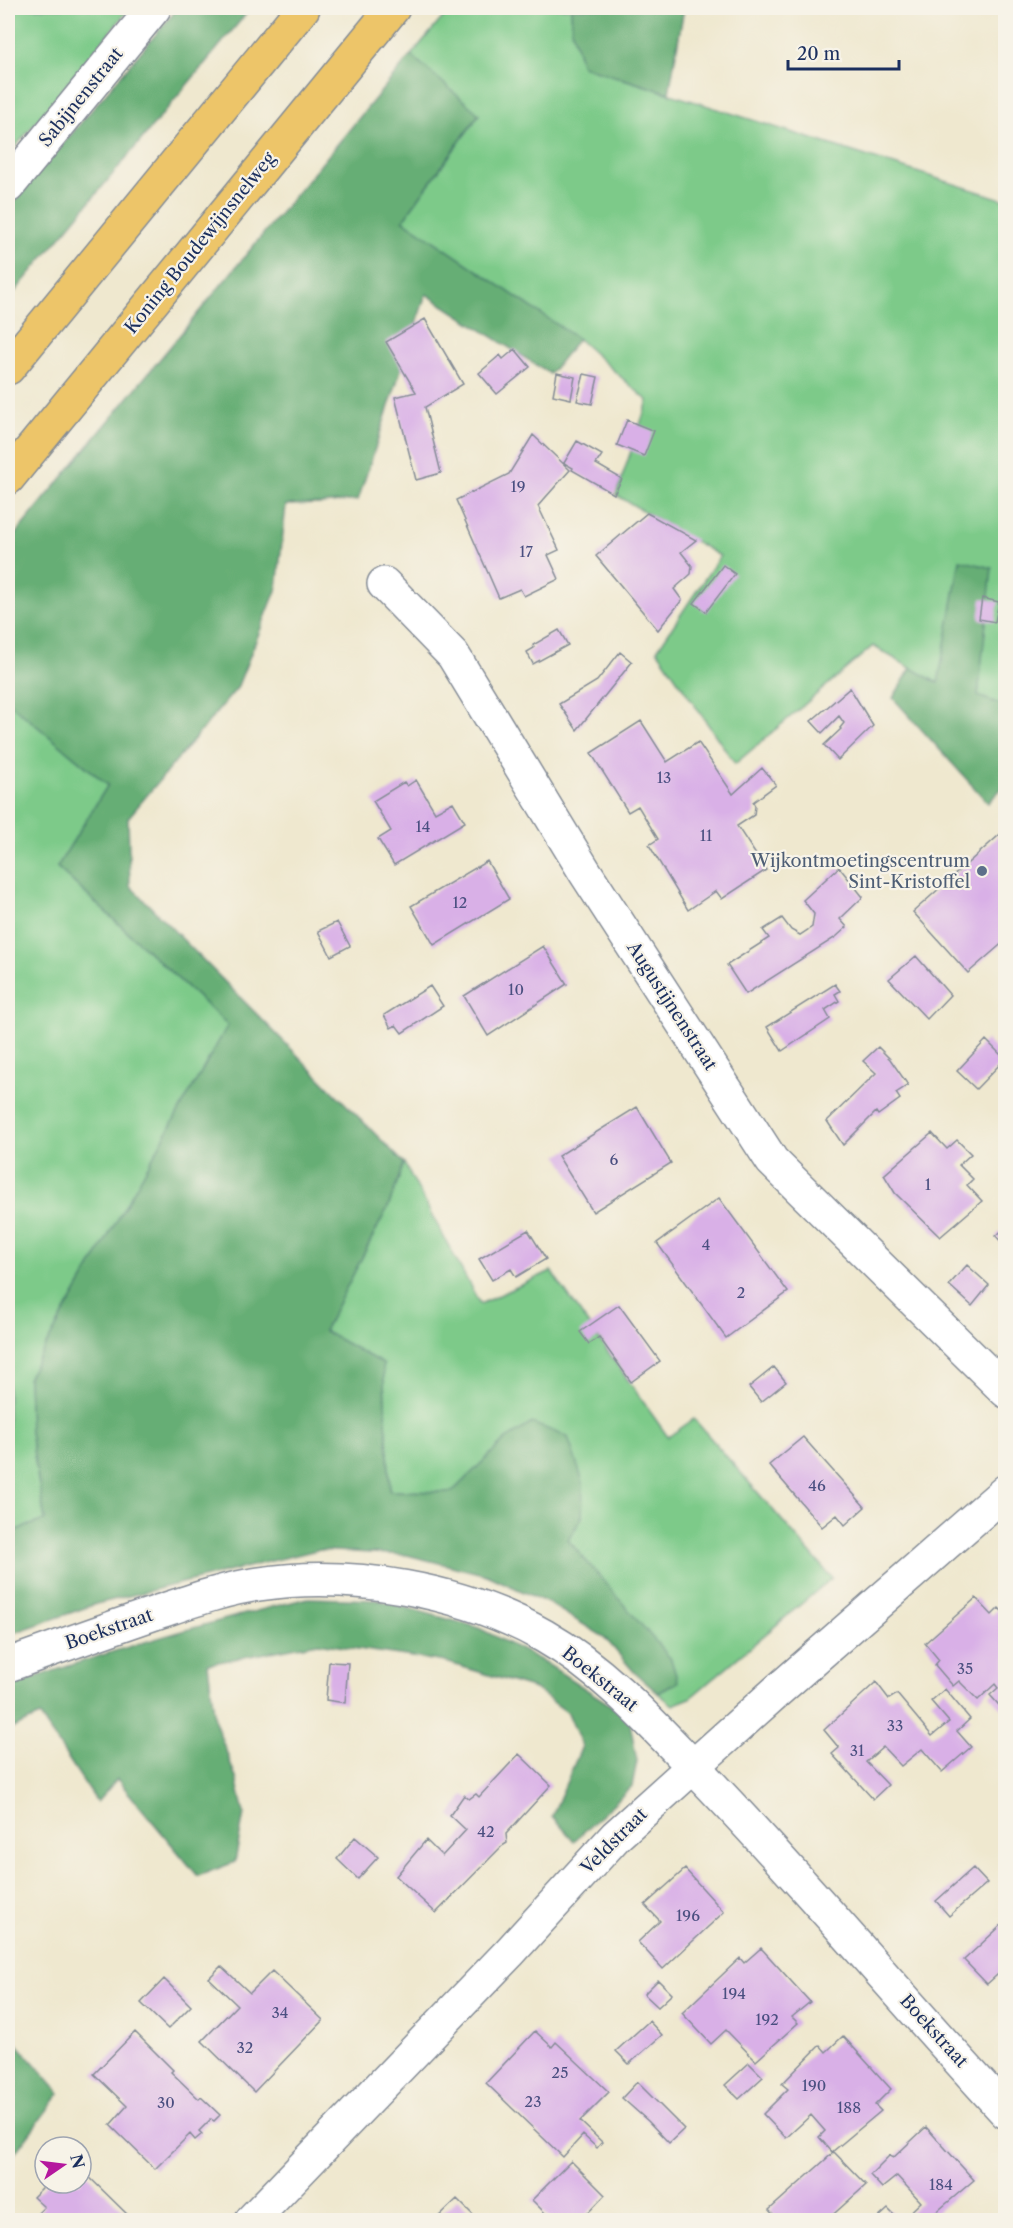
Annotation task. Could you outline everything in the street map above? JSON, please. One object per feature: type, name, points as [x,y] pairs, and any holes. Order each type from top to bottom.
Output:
[{"type":"highway","points":[[8,368],[303,8]]},
{"type":"highway","name":"Koning Boudewijnsnelweg","points":[[8,478],[393,8]]},
{"type":"street","name":"Sabijnenstraat","points":[[8,186],[154,8]]},
{"type":"street","name":"Augustijnenstraat","points":[[384,584],[453,655],[585,872],[772,1161],[1005,1391]]},
{"type":"street","name":"Veldstraat","points":[[252,2220],[493,1969],[616,1836],[1005,1491]]},
{"type":"street","name":"Boekstraat","points":[[8,1665],[211,1595],[258,1584],[306,1579],[379,1582],[447,1596],[490,1611],[543,1635],[584,1662],[637,1708],[754,1830],[1005,2112]]},
{"type":"green space","points":[[8,8],[130,8],[8,156]]},
{"type":"green space","points":[[178,8],[251,8],[8,300],[8,209]]},
{"type":"green space","points":[[451,8],[571,8],[572,31],[582,66],[1005,200],[1005,706],[978,696],[991,569],[938,684],[873,646],[735,764],[657,650],[720,556],[616,495],[648,401],[578,339],[403,220],[479,115],[411,55]]},
{"type":"green space","points":[[571,8],[684,8],[669,93],[582,66],[572,31]]},
{"type":"green space","points":[[411,55],[479,114],[403,220],[578,339],[550,374],[426,294],[358,500],[286,505],[277,588],[237,688],[128,818],[130,886],[404,1163],[389,1205],[324,1331],[383,1364],[390,1491],[452,1492],[506,1439],[532,1423],[568,1437],[583,1482],[582,1517],[568,1540],[671,1659],[678,1682],[658,1693],[635,1673],[604,1637],[550,1604],[487,1575],[407,1555],[317,1550],[96,1604],[8,1635],[8,1533],[45,1520],[30,1432],[28,1377],[228,1025],[57,867],[108,785],[8,702],[8,543]]},
{"type":"green space","points":[[960,560],[992,568],[978,696],[1005,706],[1005,785],[988,803],[893,698],[911,668],[938,683]]},
{"type":"green space","points":[[8,702],[108,785],[57,867],[228,1025],[28,1377],[30,1432],[45,1520],[8,1533]]},
{"type":"green space","points":[[404,1163],[480,1304],[551,1271],[668,1437],[694,1419],[832,1578],[690,1698],[673,1705],[658,1693],[678,1682],[612,1592],[568,1540],[582,1517],[506,1439],[452,1492],[390,1491],[383,1364],[324,1331],[389,1205]]},
{"type":"green space","points":[[308,1598],[378,1600],[477,1627],[544,1662],[629,1717],[637,1761],[632,1786],[574,1841],[552,1816],[582,1746],[568,1713],[535,1689],[446,1662],[318,1643],[208,1664],[215,1721],[236,1778],[244,1813],[235,1862],[198,1876],[117,1779],[97,1802],[40,1716],[8,1730],[8,1687],[156,1638]]},
{"type":"green space","points":[[8,2033],[60,2093],[8,2162]]},
{"type":"building","points":[[425,319],[463,384],[425,407],[441,473],[416,480],[395,397],[416,392],[386,342]]},
{"type":"building","points":[[515,349],[530,367],[497,394],[479,373],[500,355],[503,359]]},
{"type":"building","points":[[557,373],[575,377],[571,399],[553,395]]},
{"type":"building","points":[[584,374],[598,377],[592,404],[577,401]]},
{"type":"building","points":[[627,420],[654,431],[644,456],[617,445]]},
{"type":"building","points":[[533,435],[570,470],[538,506],[559,550],[548,555],[559,579],[524,596],[520,589],[499,598],[456,500],[509,474]]},
{"type":"building","points":[[577,441],[602,455],[596,464],[622,479],[614,494],[564,463]]},
{"type":"building","points":[[647,513],[696,540],[681,552],[692,566],[691,574],[674,589],[682,600],[658,630],[596,556]]},
{"type":"building","points":[[723,565],[735,574],[706,612],[694,603]]},
{"type":"building","points":[[982,598],[999,602],[995,622],[979,619]]},
{"type":"building","points":[[559,630],[568,645],[533,664],[527,652],[534,648],[533,645]]},
{"type":"building","points":[[620,652],[632,662],[577,730],[559,704],[597,681]]},
{"type":"building","points":[[850,688],[873,726],[838,760],[824,745],[841,729],[844,723],[839,716],[822,733],[811,721]]},
{"type":"building","points":[[641,721],[667,762],[698,742],[733,794],[762,768],[776,785],[753,802],[754,815],[737,826],[766,870],[722,899],[716,891],[688,910],[649,845],[658,839],[638,806],[628,812],[591,753]]},
{"type":"building","points":[[416,780],[435,812],[453,802],[465,822],[394,865],[378,839],[391,831],[373,801],[404,782],[407,786]]},
{"type":"building","name":"Wijkontmoetingscentrum Sint-Kristoffel","points":[[1006,829],[1006,940],[968,973],[913,912]]},
{"type":"building","points":[[487,861],[509,899],[434,945],[411,906]]},
{"type":"building","points":[[839,867],[863,897],[840,919],[847,927],[836,937],[746,994],[727,965],[769,938],[763,930],[782,918],[791,930],[800,935],[812,927],[814,914],[803,900]]},
{"type":"building","points":[[337,922],[350,946],[331,956],[318,931]]},
{"type":"building","points":[[543,946],[567,984],[488,1036],[464,996]]},
{"type":"building","points":[[916,956],[950,995],[927,1019],[889,979]]},
{"type":"building","points":[[835,984],[840,991],[835,994],[839,1001],[825,1010],[830,1019],[782,1051],[767,1027]]},
{"type":"building","points":[[430,986],[443,1006],[402,1033],[396,1025],[391,1028],[384,1015]]},
{"type":"building","points":[[986,1040],[1005,1059],[976,1089],[957,1071]]},
{"type":"building","points":[[878,1047],[890,1059],[908,1085],[896,1093],[900,1099],[878,1115],[876,1112],[843,1145],[827,1121],[876,1073],[863,1061]]},
{"type":"building","points":[[637,1107],[671,1163],[593,1212],[558,1156]]},
{"type":"building","points":[[932,1133],[947,1149],[957,1140],[971,1154],[959,1165],[973,1179],[967,1185],[982,1201],[940,1237],[895,1193],[884,1175]]},
{"type":"building","points":[[719,1198],[788,1292],[726,1338],[657,1243]]},
{"type":"building","points":[[1006,1227],[1006,1247],[996,1236]]},
{"type":"building","points":[[528,1230],[546,1259],[516,1277],[511,1269],[492,1280],[479,1259]]},
{"type":"building","points":[[967,1265],[989,1285],[972,1306],[949,1285]]},
{"type":"building","points":[[619,1305],[660,1361],[631,1382],[599,1337],[589,1344],[580,1332]]},
{"type":"building","points":[[774,1367],[786,1382],[761,1402],[749,1387]]},
{"type":"building","points":[[803,1437],[865,1507],[845,1525],[837,1515],[822,1527],[769,1465]]},
{"type":"building","points":[[976,1598],[992,1615],[999,1608],[1006,1615],[1006,1713],[990,1695],[998,1688],[995,1684],[978,1700],[959,1681],[953,1686],[935,1665],[939,1660],[925,1643]]},
{"type":"building","points":[[329,1662],[348,1663],[345,1703],[326,1700]]},
{"type":"building","points":[[876,1682],[889,1699],[897,1694],[932,1736],[949,1722],[931,1701],[945,1689],[970,1719],[957,1731],[971,1747],[942,1772],[922,1749],[901,1766],[883,1747],[866,1762],[888,1785],[873,1799],[832,1754],[839,1748],[824,1730]]},
{"type":"building","points":[[519,1754],[551,1785],[506,1834],[507,1843],[436,1913],[396,1876],[426,1840],[442,1856],[466,1830],[450,1815],[464,1795],[469,1799],[476,1794],[479,1797]]},
{"type":"building","points":[[355,1837],[378,1857],[358,1879],[337,1859]]},
{"type":"building","points":[[973,1868],[987,1883],[949,1916],[936,1901]]},
{"type":"building","points":[[685,1869],[724,1912],[663,1969],[638,1942],[660,1921],[645,1905]]},
{"type":"building","points":[[1006,1921],[1006,1967],[987,1984],[964,1960]]},
{"type":"building","points":[[761,1948],[810,2002],[792,2017],[798,2023],[756,2061],[726,2030],[711,2044],[682,2013],[740,1958],[744,1963]]},
{"type":"building","points":[[221,1966],[250,1993],[272,1971],[323,2020],[254,2092],[202,2041],[237,2005],[209,1978]]},
{"type":"building","points":[[164,1979],[191,2006],[168,2029],[141,2003]]},
{"type":"building","points":[[658,1980],[672,1994],[658,2007],[644,1994]]},
{"type":"building","points":[[649,2021],[662,2035],[629,2064],[616,2051]]},
{"type":"building","points":[[535,2031],[552,2047],[556,2042],[609,2092],[580,2121],[602,2142],[597,2148],[583,2135],[563,2157],[486,2083]]},
{"type":"building","points":[[135,2032],[173,2070],[171,2072],[199,2099],[201,2097],[220,2115],[214,2121],[211,2119],[199,2131],[202,2134],[195,2140],[190,2134],[155,2169],[110,2125],[127,2106],[94,2074]]},
{"type":"building","points":[[843,2036],[891,2089],[875,2105],[881,2111],[832,2152],[819,2137],[825,2131],[811,2115],[786,2138],[763,2114],[788,2089],[782,2084],[820,2045],[826,2052]]},
{"type":"building","points":[[749,2063],[763,2077],[739,2099],[725,2085]]},
{"type":"building","points":[[637,2082],[684,2129],[669,2143],[622,2098]]},
{"type":"building","points":[[926,2127],[974,2180],[927,2220],[902,2220],[921,2202],[897,2176],[882,2188],[870,2175],[890,2155],[893,2158]]},
{"type":"building","points":[[834,2152],[866,2185],[827,2220],[778,2220],[769,2210]]},
{"type":"building","points":[[571,2161],[605,2195],[581,2220],[552,2220],[532,2200]]},
{"type":"building","points":[[93,2181],[132,2219],[45,2220],[38,2213],[44,2207],[33,2197],[35,2195],[93,2195]]},
{"type":"building","points":[[457,2199],[478,2220],[435,2220]]},
{"type":"building","points":[[888,2209],[899,2220],[876,2220]]},
{"type":"place","name":"Wijkontmoetingscentrum Sint-Kristoffel","points":[[982,871]]}]
